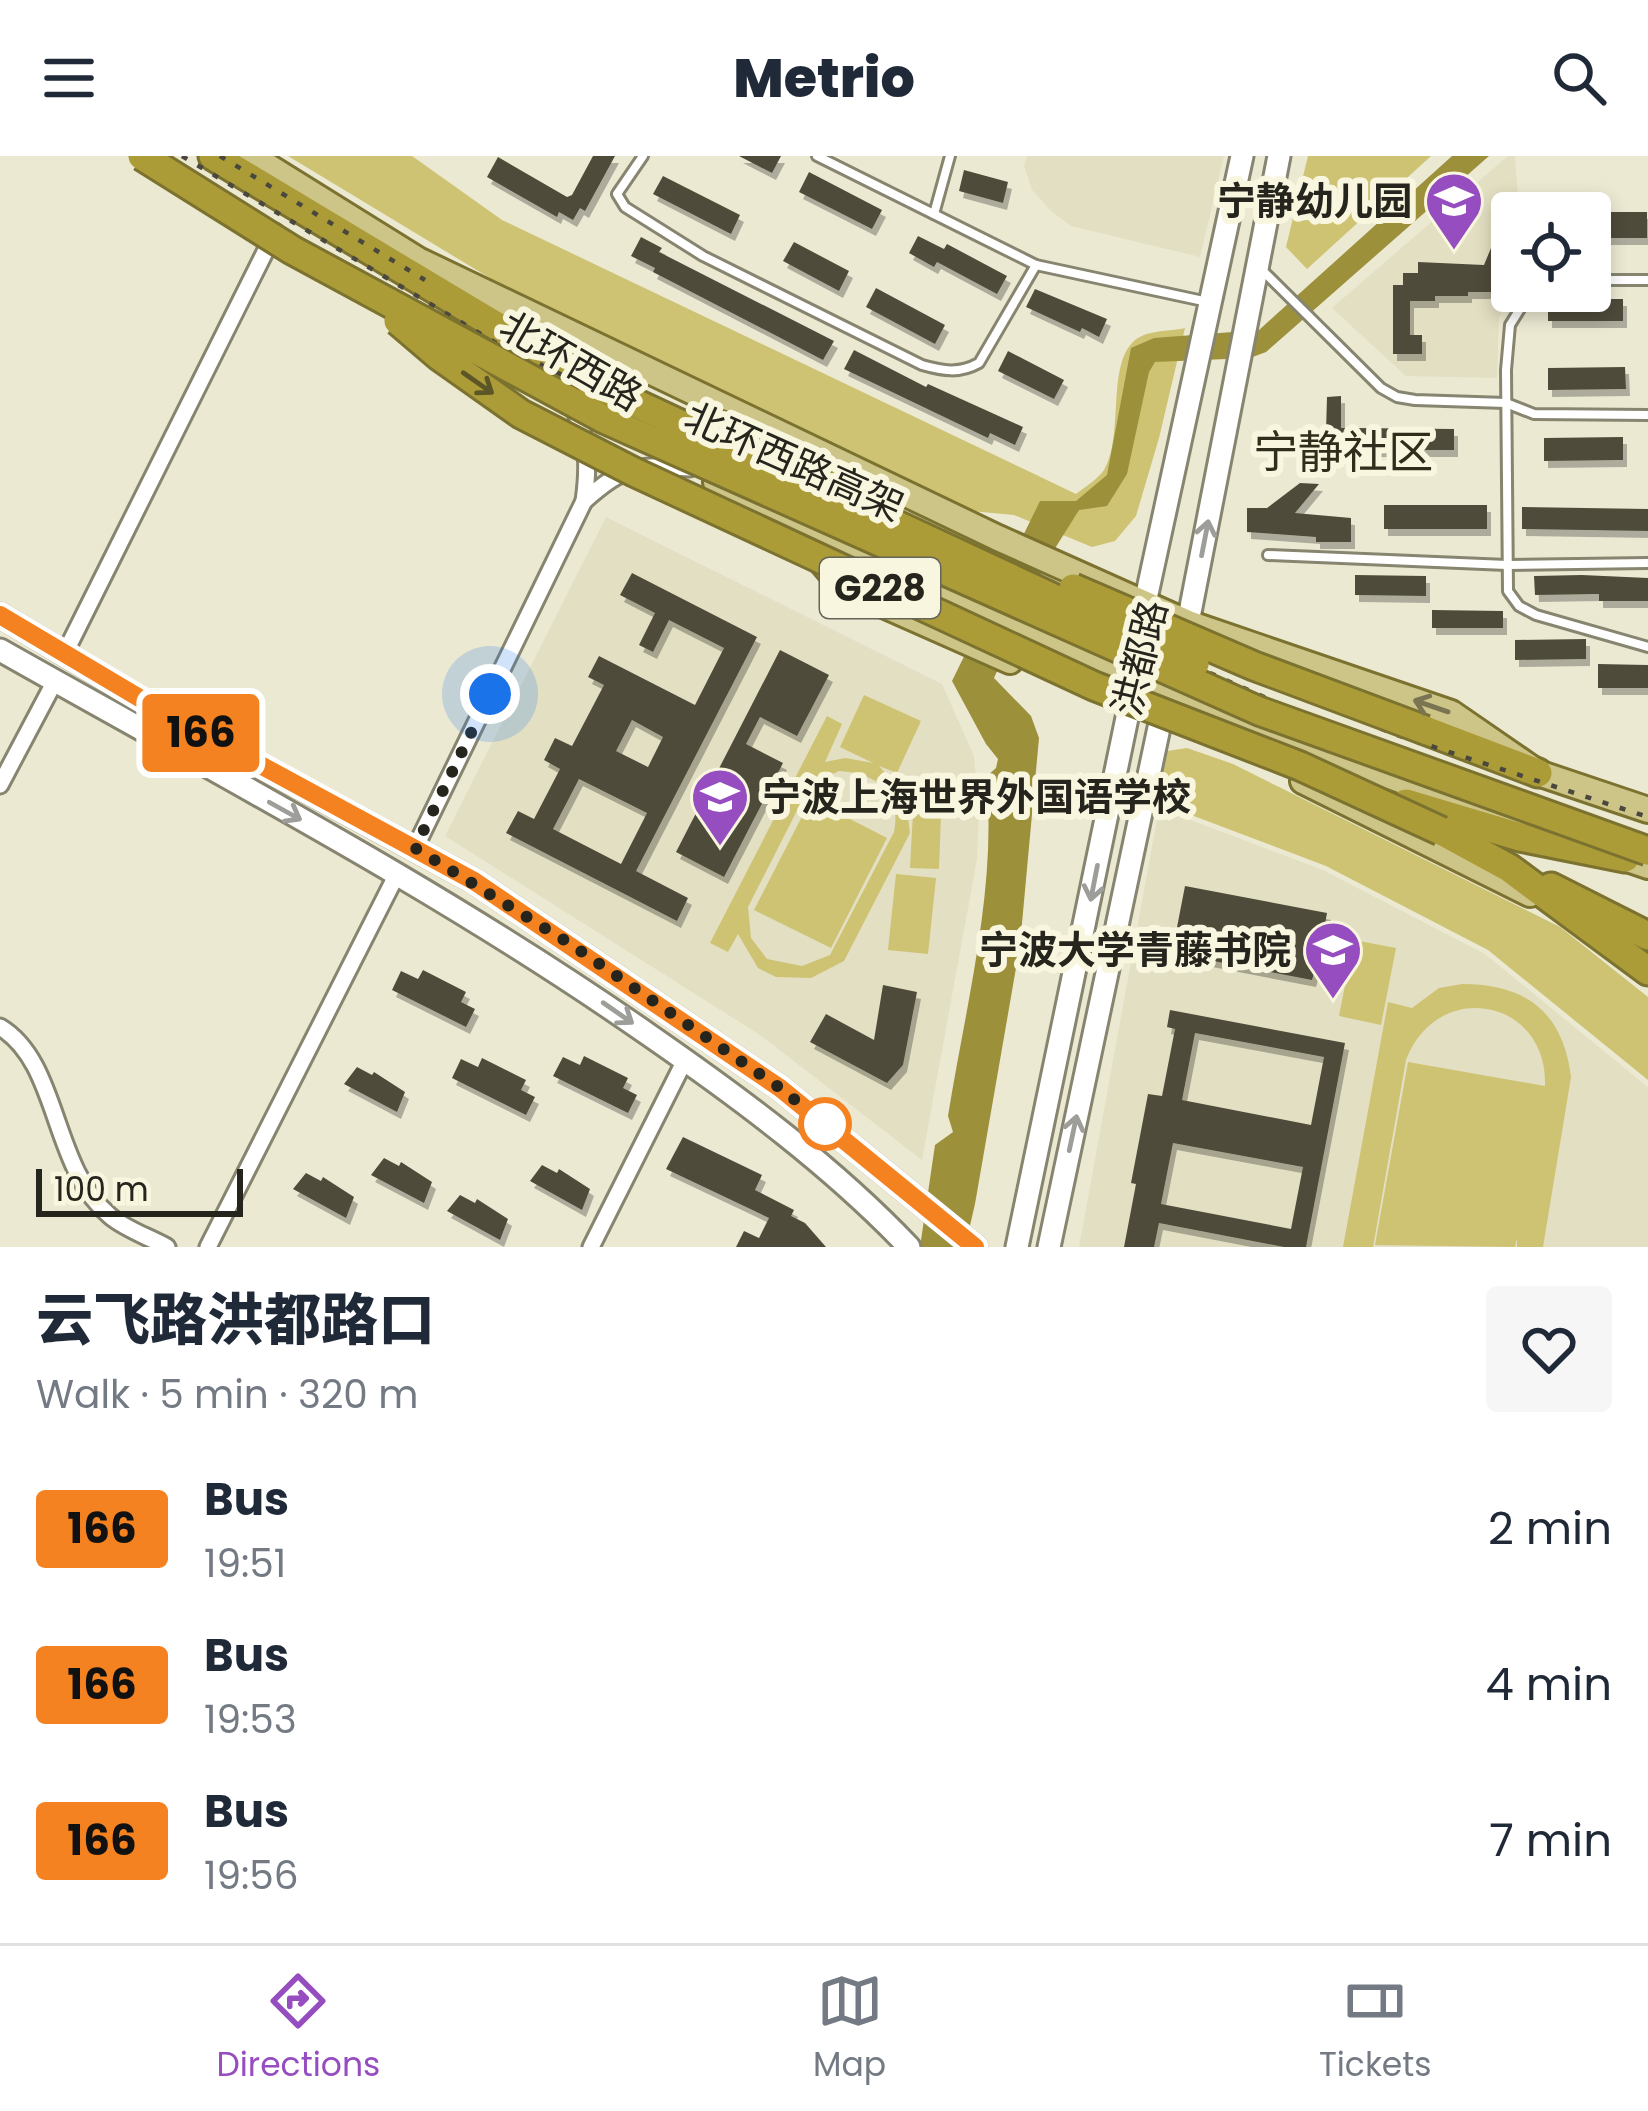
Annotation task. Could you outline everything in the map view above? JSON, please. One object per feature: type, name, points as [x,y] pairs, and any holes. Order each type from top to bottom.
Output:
[{"type":"highway","name":"北环西路高架","points":[[142,156],[292,250],[604,419],[1259,711],[1640,858]]},
{"type":"highway","name":"北环西路高架","points":[[213,156],[590,382],[1281,704],[1648,832]]},
{"type":"highway","name":"G228","points":[[354,284],[440,356],[521,413],[1094,686],[1443,824],[1648,971]]},
{"type":"highway","name":"G228","points":[[590,382],[739,432],[987,551],[1254,666],[1538,773]]},
{"type":"highway","points":[[1443,824],[1640,858]]},
{"type":"highway","points":[[1509,868],[1641,932]]},
{"type":"highway","points":[[1574,918],[1641,932]]},
{"type":"main road","name":"北环西路","points":[[161,156],[574,408],[784,517],[1171,693],[1427,792],[1640,858]]},
{"type":"main road","name":"北环西路","points":[[251,156],[418,260],[998,538],[1188,623],[1451,713],[1538,773],[1648,804]]},
{"type":"main road","name":"洪都路","points":[[1017,1247],[1135,676],[1144,602],[1241,156]]},
{"type":"main road","name":"洪都路","points":[[1048,1247],[1160,723],[1188,623],[1279,156]]},
{"type":"main road","points":[[784,517],[843,587],[1305,782],[1574,918]]},
{"type":"main road","points":[[0,615],[163,712],[415,848],[569,943],[780,1088],[975,1247]]},
{"type":"main road","points":[[0,650],[397,874],[561,973],[772,1126],[907,1245]]},
{"type":"main road","points":[[1538,773],[1648,804]]},
{"type":"street","points":[[64,653],[278,227]]},
{"type":"street","points":[[415,848],[584,501],[589,466],[586,436],[574,408]]},
{"type":"street","points":[[584,501],[613,475],[650,466],[690,469]]},
{"type":"street","points":[[0,785],[55,681]]},
{"type":"street","points":[[208,1247],[397,874]]},
{"type":"street","points":[[0,1027],[22,1041],[69,1163],[92,1196],[111,1218],[167,1247]]},
{"type":"street","points":[[591,1247],[686,1060]]},
{"type":"lane","points":[[643,156],[617,194],[625,207],[703,256],[922,365],[950,372],[979,363],[1036,265]]},
{"type":"lane","points":[[818,156],[1036,265],[1208,310]]},
{"type":"lane","points":[[934,214],[950,156]]},
{"type":"lane","points":[[1257,265],[1382,388],[1397,397],[1506,403],[1534,414],[1648,415]]},
{"type":"lane","points":[[1611,280],[1648,280]]},
{"type":"lane","points":[[1518,312],[1510,325],[1506,403],[1508,591],[1536,615],[1648,647]]},
{"type":"lane","points":[[1268,555],[1508,565],[1648,563]]},
{"type":"shaded area","points":[[288,156],[412,156],[502,220],[1076,494],[1101,473],[1110,456],[1124,355],[1137,338],[1185,328],[1136,516],[1115,541],[1092,547],[1014,515],[971,511],[925,496],[508,289]]},
{"type":"shaded area","points":[[1027,156],[1224,156],[1200,257],[1071,226],[1032,190],[1024,166]]},
{"type":"shaded area","points":[[1308,156],[1431,156],[1307,269],[1286,247]]},
{"type":"shaded area","points":[[1452,156],[1489,156],[1266,352],[1250,358],[1155,362],[1127,474],[1107,506],[1079,510],[1044,566],[994,678],[1031,716],[1039,738],[1020,945],[975,1204],[965,1247],[920,1247],[935,1145],[953,1132],[948,1116],[984,904],[989,818],[986,777],[998,759],[952,681],[1040,501],[1076,501],[1107,475],[1131,348],[1154,338],[1259,330]]},
{"type":"shaded area","name":"宁静幼儿园","points":[[1508,156],[1515,156],[1518,192],[1491,192],[1491,312],[1502,312],[1497,378],[1406,376],[1332,308]]},
{"type":"shaded area","name":"宁波上海世界外国语学校","points":[[606,517],[942,684],[974,756],[979,813],[977,859],[922,1160],[760,1035],[445,836]]},
{"type":"shaded area","points":[[864,695],[921,721],[897,773],[879,766],[905,796],[910,833],[844,961],[811,978],[776,977],[758,968],[738,934],[728,952],[710,943],[827,716],[842,724],[825,762],[845,758],[873,763],[840,747]],"holes":[[[839,771],[875,781],[890,796],[894,832],[830,955],[802,966],[767,959],[751,938],[748,907],[810,785]]]},
{"type":"shaded area","points":[[1187,748],[1233,764],[1560,927],[1648,997],[1648,1080],[1488,950],[1326,866],[1162,804],[1160,771],[1167,751]]},
{"type":"shaded area","points":[[811,799],[887,838],[831,948],[754,910]]},
{"type":"shaded area","name":"宁波大学青藤书院","points":[[1159,808],[1323,870],[1485,954],[1648,1087],[1648,1247],[1079,1247]]},
{"type":"shaded area","points":[[913,813],[941,814],[939,869],[910,868]]},
{"type":"shaded area","points":[[896,874],[936,878],[928,954],[888,950]]},
{"type":"shaded area","points":[[1354,940],[1396,948],[1381,1025],[1339,1016]]},
{"type":"shaded area","points":[[1462,984],[1505,989],[1538,1006],[1560,1035],[1567,1054],[1571,1077],[1543,1247],[1517,1247],[1517,1238],[1515,1247],[1375,1245],[1408,1062],[1545,1086],[1541,1056],[1529,1033],[1511,1017],[1488,1009],[1464,1009],[1441,1017],[1421,1034],[1406,1060],[1373,1247],[1343,1247],[1388,1002],[1412,1008],[1439,988]]},
{"type":"building","points":[[593,156],[615,156],[585,211],[580,208],[573,220],[559,212],[557,217],[487,177],[498,157],[567,197]]},
{"type":"building","points":[[739,156],[781,156],[772,173]]},
{"type":"building","points":[[964,170],[1008,182],[1003,203],[959,191]]},
{"type":"building","points":[[809,172],[882,210],[872,229],[799,192]]},
{"type":"building","points":[[663,176],[740,215],[731,234],[653,194]]},
{"type":"building","points":[[1611,212],[1647,212],[1647,238],[1611,238]]},
{"type":"building","points":[[918,236],[944,249],[947,244],[1007,276],[997,294],[937,262],[934,267],[909,253]]},
{"type":"building","points":[[641,237],[662,248],[659,252],[834,341],[823,360],[653,272],[655,268],[631,256]]},
{"type":"building","points":[[794,242],[849,271],[839,291],[783,261]]},
{"type":"building","points":[[1491,248],[1491,292],[1410,301],[1410,335],[1422,335],[1422,354],[1393,354],[1393,285],[1403,285],[1403,273],[1418,273],[1418,262],[1484,265]]},
{"type":"building","points":[[876,288],[945,325],[935,344],[866,307]]},
{"type":"building","points":[[1035,289],[1107,319],[1099,337],[1026,307]]},
{"type":"building","points":[[1611,299],[1623,299],[1623,321],[1548,321],[1548,312],[1611,312]]},
{"type":"building","points":[[854,350],[926,387],[1023,427],[1015,445],[990,433],[988,438],[844,369]]},
{"type":"building","points":[[1008,351],[1064,380],[1054,399],[998,371]]},
{"type":"building","points":[[1625,367],[1626,389],[1548,390],[1548,368]]},
{"type":"building","points":[[1341,396],[1341,428],[1345,428],[1329,462],[1313,462],[1326,431],[1327,397]]},
{"type":"building","points":[[1354,428],[1454,429],[1454,450],[1354,450]]},
{"type":"building","points":[[1623,437],[1623,460],[1544,461],[1544,438]]},
{"type":"building","points":[[1300,483],[1319,484],[1295,513],[1351,518],[1351,542],[1247,532],[1247,508],[1267,508]]},
{"type":"building","points":[[1384,505],[1487,505],[1487,529],[1384,529]]},
{"type":"building","points":[[1522,507],[1648,509],[1648,531],[1522,529]]},
{"type":"building","points":[[632,573],[757,637],[636,871],[688,898],[677,921],[506,833],[518,811],[534,819],[560,769],[544,760],[555,738],[572,746],[604,685],[588,677],[599,656],[695,705],[724,648],[669,620],[653,652],[639,645],[655,613],[620,595]],"holes":[[[632,720],[663,737],[648,767],[616,751]],[[579,779],[647,813],[621,864],[553,829]]]},
{"type":"building","points":[[1355,575],[1426,576],[1426,596],[1355,595]]},
{"type":"building","points":[[1534,576],[1648,578],[1648,601],[1599,601],[1599,594],[1535,595]]},
{"type":"building","points":[[1432,610],[1503,611],[1503,628],[1432,628]]},
{"type":"building","points":[[1586,639],[1586,659],[1515,660],[1515,640]]},
{"type":"building","points":[[780,650],[829,675],[797,736],[760,717],[746,744],[783,763],[724,877],[676,852]]},
{"type":"building","points":[[1598,664],[1648,665],[1648,688],[1598,688]]},
{"type":"building","points":[[1185,886],[1327,913],[1325,924],[1349,928],[1340,978],[1314,973],[1312,980],[1172,953]]},
{"type":"building","points":[[423,970],[466,992],[461,1002],[475,1009],[466,1027],[392,990],[401,971],[418,979]]},
{"type":"building","points":[[883,985],[917,992],[903,1065],[887,1083],[810,1042],[826,1014],[874,1040]]},
{"type":"building","points":[[1170,1010],[1345,1043],[1306,1247],[1159,1223],[1154,1247],[1124,1247],[1148,1094],[1162,1096],[1175,1029],[1167,1027]],"holes":[[[1195,1033],[1324,1057],[1311,1125],[1182,1100]],[[1173,1143],[1303,1167],[1291,1229],[1161,1204]]]},
{"type":"building","points":[[584,1056],[628,1078],[623,1088],[637,1095],[628,1113],[553,1076],[563,1057],[580,1065]]},
{"type":"building","points":[[482,1058],[526,1080],[521,1090],[535,1097],[526,1115],[452,1078],[461,1059],[478,1067]]},
{"type":"building","points":[[357,1067],[405,1092],[397,1112],[344,1084]]},
{"type":"building","points":[[683,1137],[762,1175],[755,1190],[794,1210],[791,1216],[805,1223],[826,1247],[736,1247],[744,1231],[759,1238],[769,1218],[666,1169]]},
{"type":"building","points":[[384,1158],[399,1166],[401,1162],[432,1182],[424,1203],[371,1175]]},
{"type":"building","points":[[542,1165],[557,1173],[559,1169],[590,1189],[582,1210],[530,1181]]},
{"type":"building","points":[[306,1173],[321,1181],[323,1177],[354,1197],[346,1218],[293,1189]]},
{"type":"building","points":[[460,1195],[475,1203],[477,1199],[508,1219],[500,1240],[447,1211]]},
{"type":"railway","points":[[182,156],[496,343],[838,508],[1379,748],[1648,839]]},
{"type":"railway","points":[[220,156],[425,280]]},
{"type":"railway","points":[[724,433],[1391,733],[1648,817]]},
{"type":"bus line","name":"166","points":[[0,615],[163,712],[474,881],[780,1088],[975,1247]]},
{"type":"place","name":"宁静幼儿园","points":[[1454,252]]},
{"type":"place","name":"宁波上海世界外国语学校","points":[[720,848]]},
{"type":"place","name":"宁波大学青藤书院","points":[[1333,1001]]},
{"type":"district","name":"宁静社区","points":[[1343,452]]},
{"type":"route","points":[[490,694],[415,848],[569,943],[825,1124]]}]
